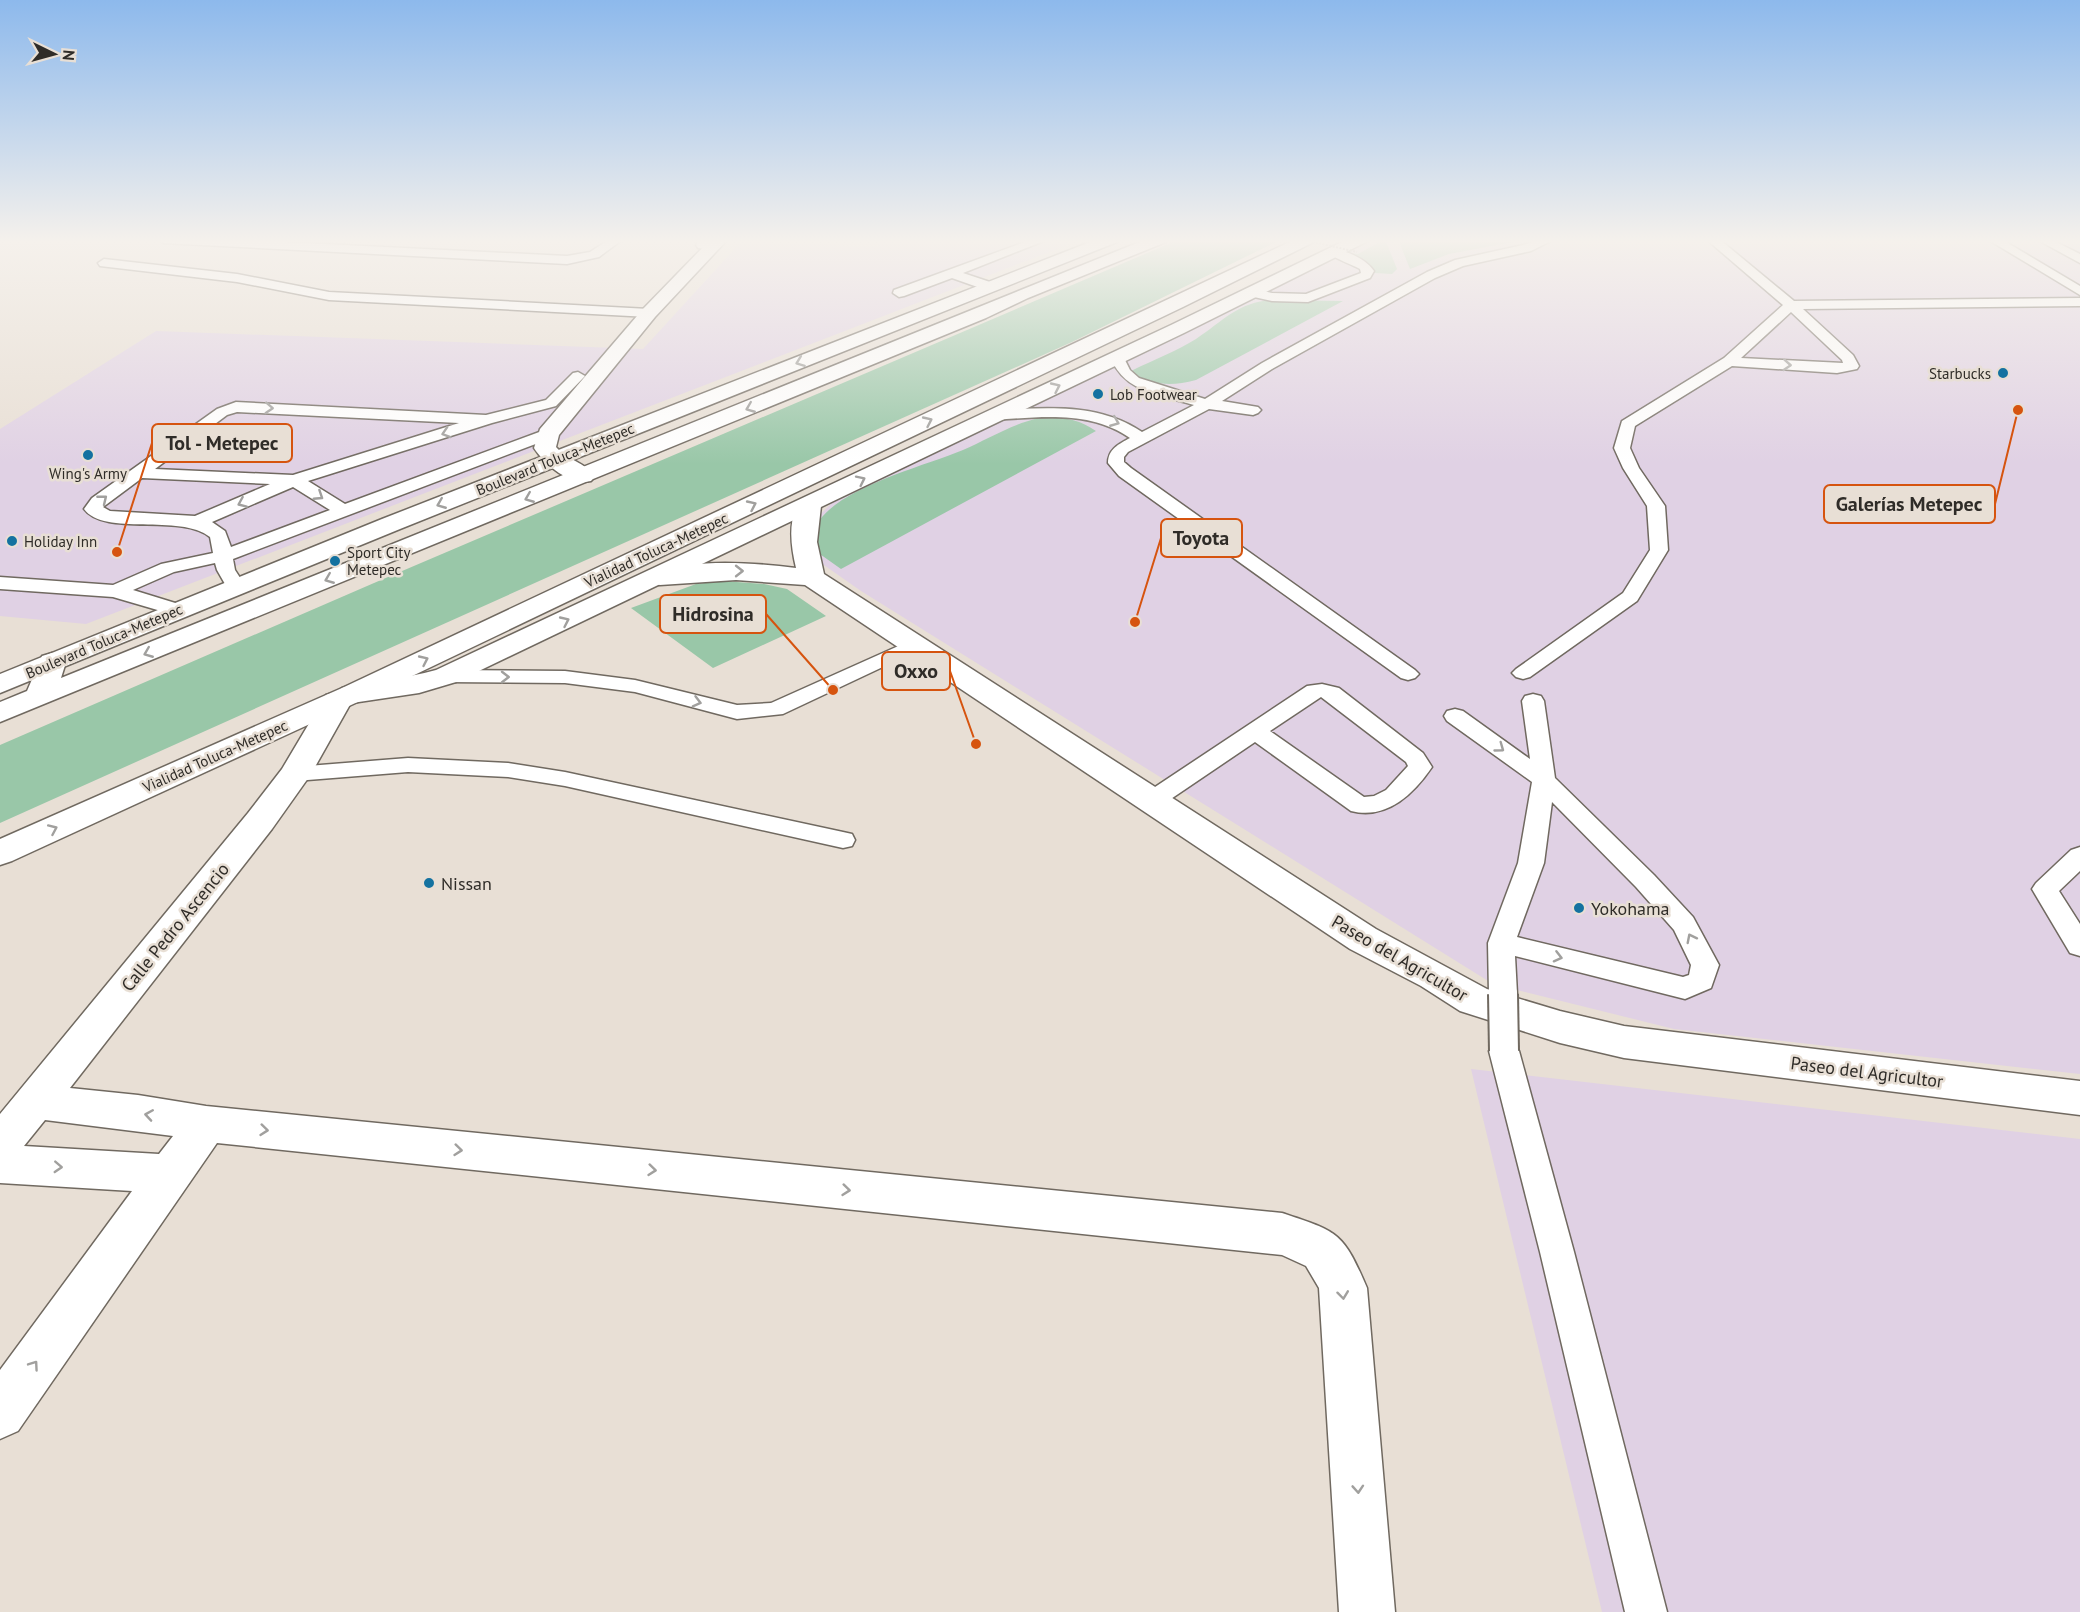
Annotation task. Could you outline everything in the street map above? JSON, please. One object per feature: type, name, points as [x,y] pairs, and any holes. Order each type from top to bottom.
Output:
[{"type":"main road","points":[[583,476],[551,446],[648,314]]},
{"type":"main road","name":"Boulevard Toluca-Metepec","points":[[0,684],[391,524],[551,446],[916,314]]},
{"type":"main road","points":[[17,703],[979,314]]},
{"type":"main road","name":"Vialidad Toluca-Metepec","points":[[0,853],[345,698],[1153,314]]},
{"type":"main road","points":[[345,698],[418,684],[446,676],[660,577],[1118,359],[1207,314]]},
{"type":"main road","points":[[809,506],[803,525],[803,547],[812,578]]},
{"type":"main road","name":"Paseo del Agricultor","points":[[660,577],[754,571],[812,578],[1363,939],[1474,1000],[1560,1027],[1624,1042],[2080,1098]]},
{"type":"main road","points":[[17,703],[52,662]]},
{"type":"main road","name":"Calle Pedro Ascencio","points":[[0,1145],[260,821],[295,774],[345,698]]},
{"type":"main road","points":[[35,1102],[138,1113],[206,1124],[1282,1234],[1316,1245],[1332,1260],[1343,1288],[1367,1612]]},
{"type":"main road","points":[[0,1413],[206,1124]]},
{"type":"main road","points":[[0,1164],[169,1174]]},
{"type":"lane","points":[[1360,314],[1267,366],[1207,404],[1140,438],[1122,449],[1116,456],[1116,463],[1125,472],[1407,674]]},
{"type":"lane","points":[[1523,673],[1630,597],[1659,550],[1656,506],[1631,468],[1622,448],[1628,424],[1729,361],[1781,314]]},
{"type":"lane","points":[[1729,361],[1838,369],[1852,366],[1848,358],[1801,314]]},
{"type":"lane","points":[[1118,359],[1124,372],[1134,381],[1207,404],[1253,410]]},
{"type":"lane","points":[[197,522],[294,480],[486,420],[551,403],[578,376]]},
{"type":"lane","points":[[236,587],[226,570],[219,535],[209,526],[197,522],[106,516],[93,509],[98,502],[222,412],[236,407],[486,420]]},
{"type":"lane","points":[[995,416],[1059,412],[1094,416],[1123,425],[1140,438]]},
{"type":"lane","points":[[115,591],[168,568],[224,556],[366,503],[551,446]]},
{"type":"lane","points":[[138,473],[294,480],[344,511]]},
{"type":"lane","points":[[313,474],[366,503],[384,510],[390,515],[391,524]]},
{"type":"lane","points":[[0,583],[115,591],[178,610]]},
{"type":"lane","points":[[446,676],[565,677],[635,686],[737,712],[757,712],[776,709],[914,645]]},
{"type":"lane","points":[[1151,801],[1255,731],[1315,691],[1322,690],[1331,693],[1415,758],[1420,767],[1391,799],[1376,806],[1359,805],[1255,731]]},
{"type":"lane","points":[[1533,701],[1544,780],[1531,863],[1501,943],[1504,1051],[1557,1252],[1646,1612]]},
{"type":"lane","points":[[1455,716],[1544,780],[1645,881],[1684,924],[1705,965],[1701,981],[1686,988],[1501,943]]},
{"type":"lane","points":[[295,774],[408,765],[508,770],[565,778],[843,840]]},
{"type":"lane","points":[[2080,856],[2044,889],[2080,946]]},
{"type":"shaded area","points":[[675,314],[888,314],[86,624],[0,616],[0,429],[156,331],[643,349]]},
{"type":"shaded area","points":[[1216,314],[2080,314],[2080,1074],[1674,1029],[1493,984],[861,591],[811,556],[807,527],[833,502]]},
{"type":"shaded area","points":[[1471,1069],[2080,1139],[2080,1612],[1602,1612]]},
{"type":"green space","points":[[1004,314],[1129,314],[1072,342],[0,823],[0,745]]},
{"type":"green space","points":[[1231,314],[1318,314],[1196,380],[1164,384],[1133,374],[1133,370],[1196,339]]},
{"type":"green space","points":[[1039,418],[1069,419],[1096,431],[841,569],[817,552],[816,533],[819,521],[834,506],[850,495]]},
{"type":"green space","points":[[723,581],[764,584],[787,589],[826,616],[713,668],[631,608],[696,584]]},
{"type":"place","name":"Starbucks","points":[[2003,373]]},
{"type":"place","name":"Lob Footwear","points":[[1098,394]]},
{"type":"place","name":"Galerías Metepec","points":[[2018,410]]},
{"type":"place","name":"Wing's Army","points":[[88,455]]},
{"type":"place","name":"Holiday Inn","points":[[12,541]]},
{"type":"place","name":"Tol - Metepec","points":[[117,552]]},
{"type":"place","name":"Sport City Metepec","points":[[335,561]]},
{"type":"place","name":"Toyota","points":[[1135,622]]},
{"type":"place","name":"Hidrosina","points":[[833,690]]},
{"type":"place","name":"Oxxo","points":[[976,744]]},
{"type":"place","name":"Nissan","points":[[429,883]]},
{"type":"place","name":"Yokohama","points":[[1579,908]]}]
